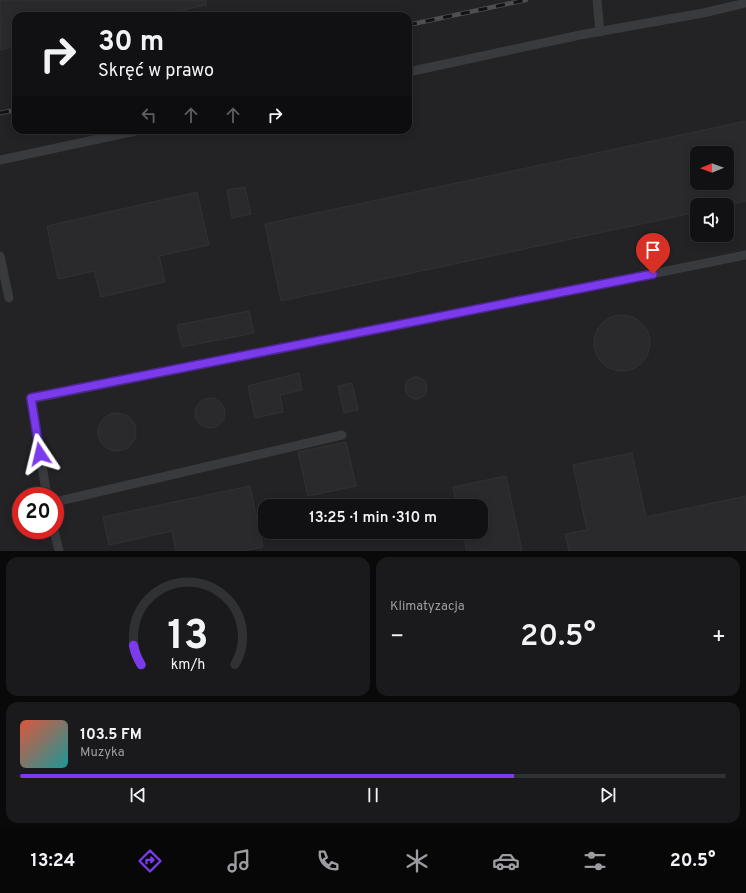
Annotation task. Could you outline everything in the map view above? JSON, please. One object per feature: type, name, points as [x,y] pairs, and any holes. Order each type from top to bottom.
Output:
[{"type":"lane","points":[[597,0],[600,32]]},
{"type":"lane","points":[[412,71],[746,3]]},
{"type":"lane","points":[[0,160],[121,134]]},
{"type":"lane","points":[[46,487],[31,398],[746,255]]},
{"type":"lane","points":[[0,256],[8,298]]},
{"type":"lane","points":[[64,500],[342,435]]},
{"type":"lane","points":[[56,539],[59,551]]},
{"type":"shaded area","points":[[0,0],[746,0],[746,551],[0,551]]},
{"type":"building","points":[[0,0],[206,0],[206,5],[175,12],[12,12],[12,47],[0,50]]},
{"type":"building","points":[[746,121],[746,201],[734,204],[734,198],[690,198],[690,213],[281,301],[265,224]]},
{"type":"building","points":[[245,187],[251,214],[232,218],[227,190]]},
{"type":"building","points":[[197,192],[209,245],[159,256],[165,282],[101,297],[94,271],[58,279],[47,226]]},
{"type":"building","points":[[249,311],[254,333],[182,347],[177,325]]},
{"type":"building","points":[[616,315],[628,315],[642,323],[650,337],[648,354],[642,363],[628,371],[616,371],[606,366],[599,359],[594,349],[594,337],[599,327],[606,320]]},
{"type":"building","points":[[299,373],[302,390],[280,395],[283,412],[255,418],[248,386]]},
{"type":"building","points":[[416,377],[420,378],[426,384],[426,392],[420,398],[416,399],[412,398],[406,392],[405,388],[406,384],[412,378]]},
{"type":"building","points":[[352,383],[358,410],[344,413],[338,386]]},
{"type":"building","points":[[210,398],[221,402],[225,413],[221,424],[210,428],[199,424],[195,413],[199,402]]},
{"type":"building","points":[[113,413],[121,413],[133,422],[136,432],[133,442],[127,448],[121,451],[113,451],[101,442],[98,436],[98,428],[107,416]]},
{"type":"building","points":[[346,442],[356,486],[308,496],[298,452]]},
{"type":"building","points":[[632,453],[646,517],[746,496],[746,551],[569,551],[565,534],[587,530],[573,465]]},
{"type":"building","points":[[506,476],[522,551],[467,551],[464,539],[488,539],[488,499],[456,499],[453,487]]},
{"type":"building","points":[[250,486],[258,524],[258,539],[261,539],[263,547],[243,551],[176,551],[172,531],[109,545],[103,517]]},
{"type":"railway","points":[[412,24],[526,0]]},
{"type":"railway","points":[[0,113],[12,111]]},
{"type":"route","points":[[40,454],[31,398],[653,274]]}]
